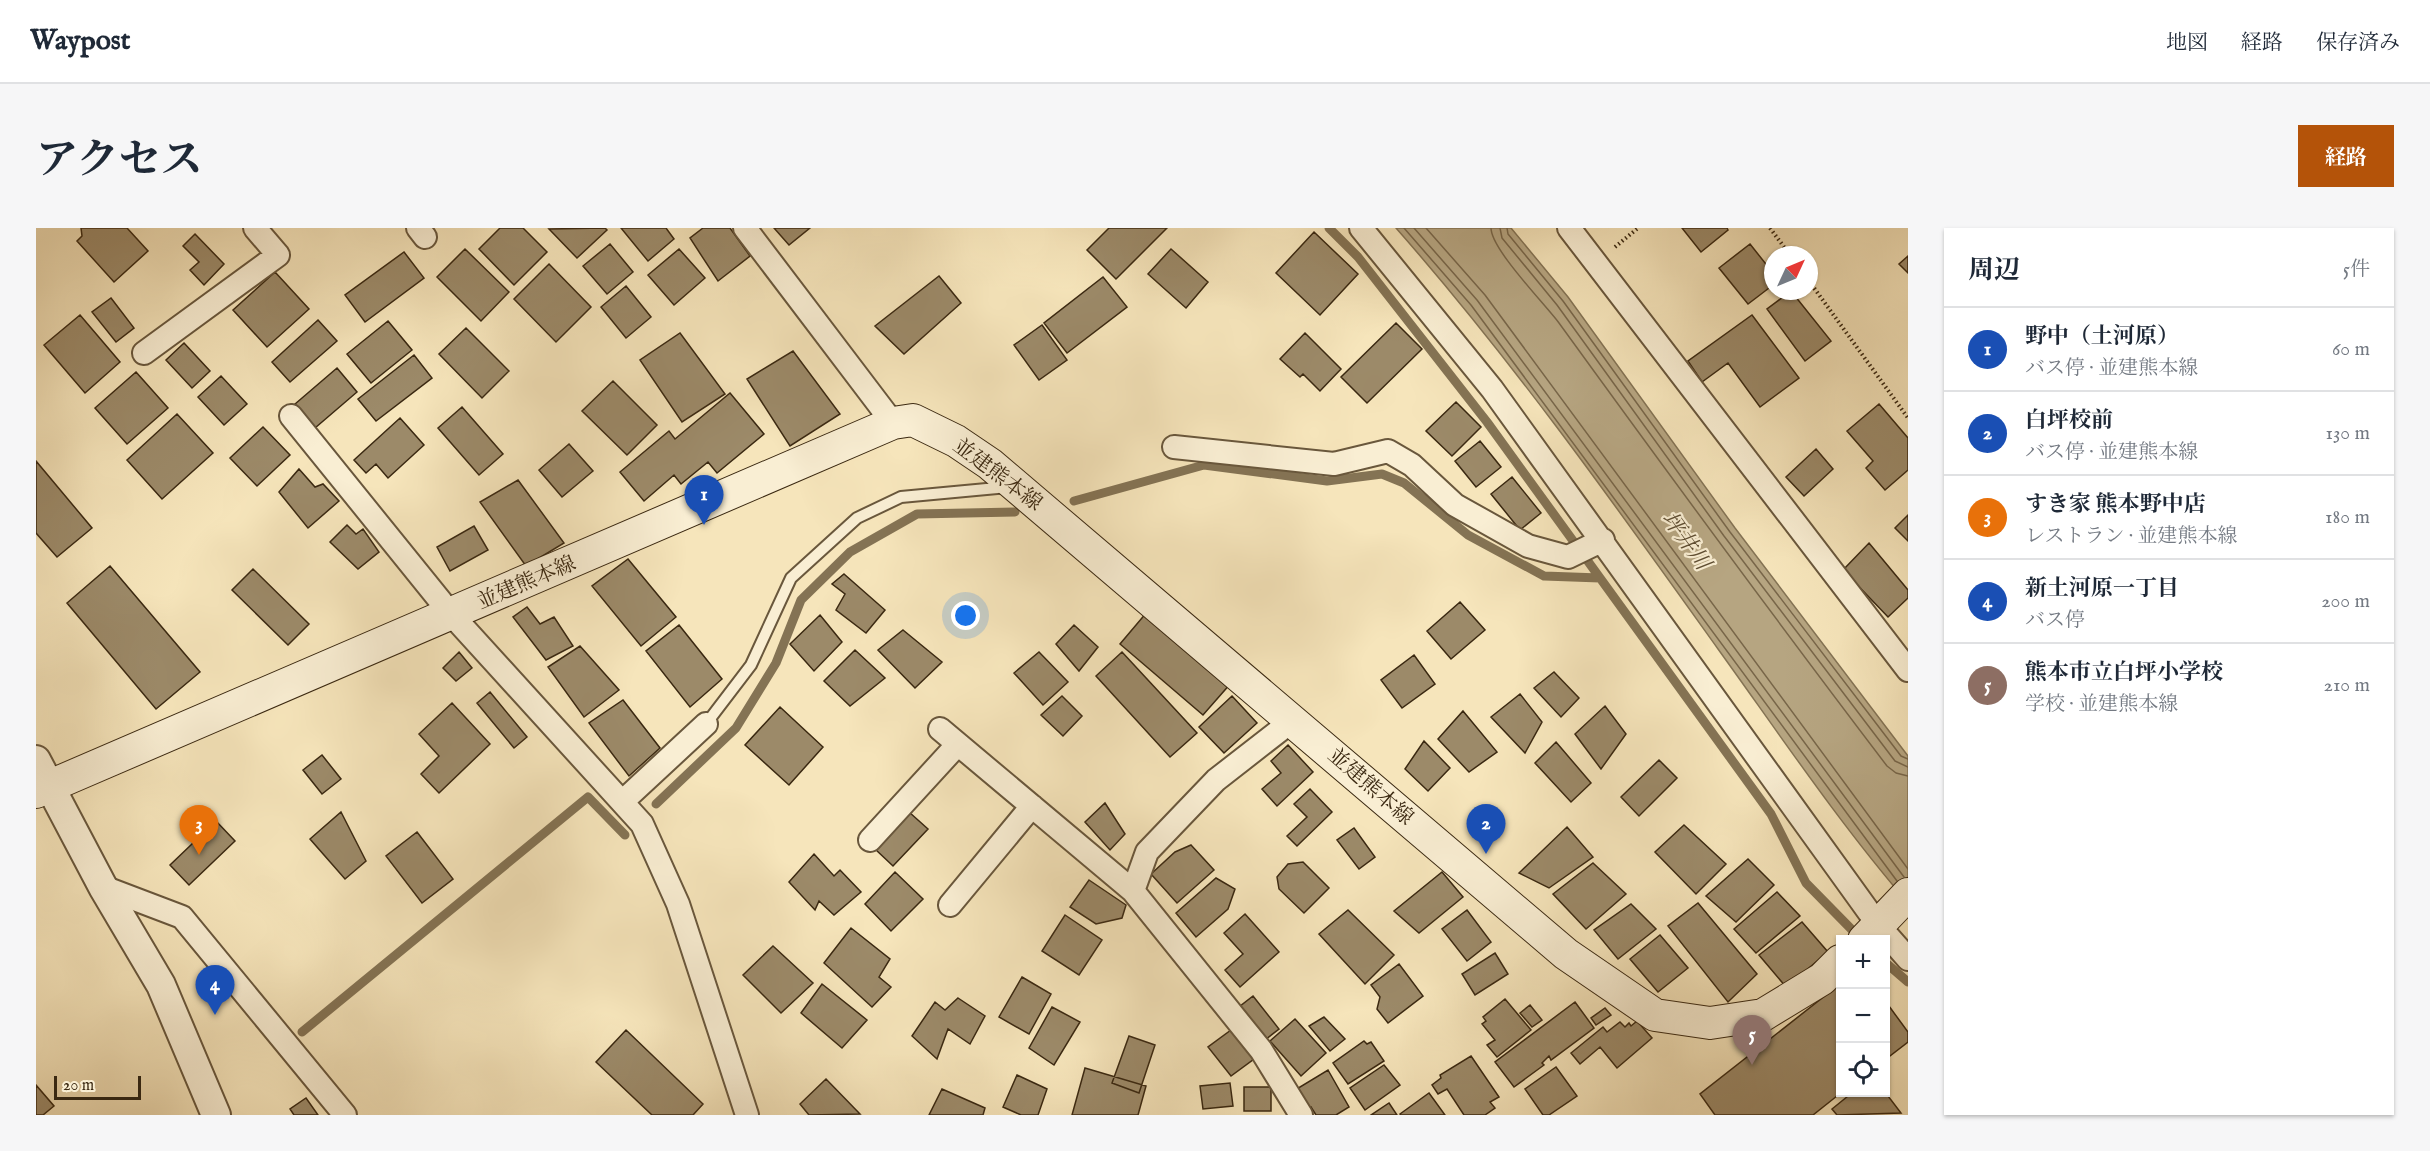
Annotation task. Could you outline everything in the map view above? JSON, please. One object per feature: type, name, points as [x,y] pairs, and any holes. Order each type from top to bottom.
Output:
[{"type":"main road","name":"並建熊本線","points":[[41,779],[451,614],[893,423],[913,420],[956,441],[1017,486],[1566,954],[1655,1015],[1710,1023],[1763,1015],[1822,979],[1836,965]]},
{"type":"street","points":[[144,353],[278,255],[255,228]]},
{"type":"street","points":[[745,228],[893,423]]},
{"type":"street","points":[[1361,228],[1492,389],[1885,918],[1908,959]]},
{"type":"street","points":[[1569,228],[1908,670]]},
{"type":"street","points":[[291,416],[451,614],[642,824],[678,904],[747,1115]]},
{"type":"street","points":[[1174,447],[1334,464],[1388,451],[1412,465],[1455,505],[1528,546],[1568,557],[1603,540]]},
{"type":"street","points":[[1133,891],[1147,852],[1215,780],[1293,720]]},
{"type":"street","points":[[622,802],[706,724]]},
{"type":"street","points":[[940,729],[1133,891],[1261,1050],[1301,1115]]},
{"type":"street","points":[[870,840],[958,744]]},
{"type":"street","points":[[41,779],[161,985],[216,1115]]},
{"type":"street","points":[[950,905],[1032,806]]},
{"type":"street","points":[[103,887],[182,917],[345,1115]]},
{"type":"lane","points":[[706,724],[751,665],[791,578],[857,518],[901,497],[1017,486]]},
{"type":"path","points":[[1770,228],[1783,246]]},
{"type":"path","points":[[1818,293],[1908,418]]},
{"type":"water","name":"坪井川","points":[[1396,228],[1511,228],[1568,297],[1735,528],[1908,756],[1908,903],[1834,810],[1562,434],[1481,330]]},
{"type":"building","points":[[81,228],[127,228],[148,251],[114,282],[77,241],[82,236]]},
{"type":"building","points":[[500,228],[523,228],[547,252],[514,285],[479,249]]},
{"type":"building","points":[[605,228],[607,230],[577,258],[549,229]]},
{"type":"building","points":[[621,228],[666,228],[674,239],[648,261]]},
{"type":"building","points":[[703,228],[730,228],[750,256],[718,281],[690,238]]},
{"type":"building","points":[[774,228],[810,228],[789,245]]},
{"type":"building","points":[[1109,228],[1167,228],[1116,279],[1087,250]]},
{"type":"building","points":[[1682,228],[1727,228],[1728,230],[1701,252]]},
{"type":"building","points":[[1314,232],[1358,274],[1320,315],[1276,273]]},
{"type":"building","points":[[195,234],[224,264],[204,285],[190,270],[199,262],[183,246]]},
{"type":"building","points":[[610,244],[633,272],[607,294],[583,266]]},
{"type":"building","points":[[1750,244],[1764,262],[1764,292],[1748,304],[1719,268]]},
{"type":"building","points":[[465,249],[509,292],[481,321],[437,277]]},
{"type":"building","points":[[679,249],[705,278],[674,305],[648,275]]},
{"type":"building","points":[[1171,249],[1208,282],[1186,308],[1148,274]]},
{"type":"building","points":[[404,252],[424,278],[365,322],[345,295]]},
{"type":"building","points":[[1908,256],[1908,273],[1899,264]]},
{"type":"building","points":[[549,264],[591,307],[556,342],[514,299]]},
{"type":"building","points":[[275,272],[309,309],[267,347],[233,310]]},
{"type":"building","points":[[939,276],[961,303],[904,354],[875,326]]},
{"type":"building","points":[[1103,277],[1127,307],[1067,353],[1044,323]]},
{"type":"building","points":[[626,286],[651,317],[626,338],[601,307]]},
{"type":"building","points":[[111,298],[134,328],[116,342],[92,312]]},
{"type":"building","points":[[1779,300],[1798,300],[1831,341],[1805,361],[1767,309]]},
{"type":"building","points":[[80,315],[120,362],[85,393],[44,345]]},
{"type":"building","points":[[1752,315],[1799,378],[1760,407],[1728,363],[1702,382],[1688,361]]},
{"type":"building","points":[[318,320],[337,341],[290,382],[272,362]]},
{"type":"building","points":[[388,321],[412,350],[371,383],[347,354]]},
{"type":"building","points":[[1396,323],[1422,349],[1367,403],[1341,377]]},
{"type":"building","points":[[1042,325],[1067,360],[1039,380],[1014,345]]},
{"type":"building","points":[[466,328],[509,371],[482,398],[439,354]]},
{"type":"building","points":[[680,333],[725,394],[682,422],[640,360]]},
{"type":"building","points":[[1305,333],[1341,369],[1320,391],[1303,374],[1300,377],[1280,359]]},
{"type":"building","points":[[184,343],[210,371],[192,388],[166,360]]},
{"type":"building","points":[[793,351],[840,414],[790,446],[747,379]]},
{"type":"building","points":[[414,355],[432,378],[376,421],[358,399]]},
{"type":"building","points":[[337,368],[357,392],[315,428],[295,404]]},
{"type":"building","points":[[136,372],[168,408],[127,444],[95,408]]},
{"type":"building","points":[[221,376],[247,404],[224,425],[198,397]]},
{"type":"building","points":[[613,381],[657,425],[627,455],[582,411]]},
{"type":"building","points":[[730,393],[764,434],[717,473],[708,462],[681,484],[674,475],[644,501],[620,472],[669,431],[675,439]]},
{"type":"building","points":[[1456,402],[1481,427],[1452,456],[1426,431]]},
{"type":"building","points":[[1879,404],[1908,438],[1908,470],[1885,490],[1866,468],[1873,461],[1847,431]]},
{"type":"building","points":[[462,407],[503,454],[479,475],[438,428]]},
{"type":"building","points":[[177,414],[213,453],[162,499],[127,460]]},
{"type":"building","points":[[400,418],[424,445],[388,478],[376,464],[366,473],[354,460]]},
{"type":"building","points":[[263,427],[290,455],[257,486],[230,458]]},
{"type":"building","points":[[1480,441],[1501,467],[1476,487],[1455,461]]},
{"type":"building","points":[[569,444],[593,471],[562,497],[539,470]]},
{"type":"building","points":[[1816,449],[1833,469],[1804,496],[1786,477]]},
{"type":"building","points":[[36,461],[92,528],[57,557],[36,533]]},
{"type":"building","points":[[299,469],[315,487],[323,484],[339,501],[308,528],[279,492]]},
{"type":"building","points":[[1512,477],[1541,513],[1520,530],[1491,494]]},
{"type":"building","points":[[518,480],[564,543],[526,566],[480,502]]},
{"type":"building","points":[[1908,515],[1908,541],[1895,528]]},
{"type":"building","points":[[347,525],[356,534],[363,529],[379,552],[358,569],[330,542]]},
{"type":"building","points":[[474,526],[488,550],[450,571],[437,547]]},
{"type":"building","points":[[1869,543],[1908,590],[1908,598],[1888,617],[1843,570]]},
{"type":"building","points":[[628,559],[676,617],[641,646],[592,586]]},
{"type":"building","points":[[110,566],[200,672],[156,709],[67,603]]},
{"type":"building","points":[[253,569],[309,624],[288,645],[232,590]]},
{"type":"building","points":[[844,574],[885,610],[866,633],[836,610],[845,594],[832,584]]},
{"type":"building","points":[[1460,602],[1485,630],[1451,659],[1427,631]]},
{"type":"building","points":[[527,607],[540,624],[554,617],[573,646],[546,660],[513,617]]},
{"type":"building","points":[[1147,612],[1231,683],[1203,715],[1120,644]]},
{"type":"building","points":[[820,615],[842,642],[814,671],[790,644]]},
{"type":"building","points":[[679,625],[722,679],[690,707],[646,651]]},
{"type":"building","points":[[1074,625],[1098,647],[1079,671],[1056,644]]},
{"type":"building","points":[[903,630],[942,662],[915,688],[878,650]]},
{"type":"building","points":[[580,646],[619,690],[584,717],[548,667]]},
{"type":"building","points":[[855,650],[885,678],[850,706],[824,681]]},
{"type":"building","points":[[459,652],[472,668],[456,681],[443,668]]},
{"type":"building","points":[[1039,652],[1068,682],[1043,705],[1014,673]]},
{"type":"building","points":[[1122,652],[1197,733],[1170,757],[1096,676]]},
{"type":"building","points":[[1414,655],[1435,684],[1402,708],[1381,680]]},
{"type":"building","points":[[1554,672],[1579,698],[1561,717],[1534,688]]},
{"type":"building","points":[[490,692],[527,737],[514,748],[477,703]]},
{"type":"building","points":[[1520,694],[1542,722],[1525,753],[1491,717]]},
{"type":"building","points":[[1062,696],[1082,716],[1063,736],[1041,715]]},
{"type":"building","points":[[1232,696],[1257,723],[1224,753],[1199,727]]},
{"type":"building","points":[[623,700],[660,748],[629,776],[589,723]]},
{"type":"building","points":[[452,703],[490,744],[439,793],[421,774],[439,756],[419,734]]},
{"type":"building","points":[[1605,706],[1626,734],[1601,769],[1575,734]]},
{"type":"building","points":[[780,707],[823,747],[789,785],[745,745]]},
{"type":"building","points":[[1463,711],[1497,752],[1469,772],[1438,739]]},
{"type":"building","points":[[1424,741],[1450,768],[1428,791],[1405,769]]},
{"type":"building","points":[[1556,742],[1591,783],[1571,802],[1535,763]]},
{"type":"building","points":[[1288,745],[1313,772],[1277,806],[1262,789],[1281,773],[1271,761]]},
{"type":"building","points":[[322,755],[341,779],[322,794],[303,770]]},
{"type":"building","points":[[1659,760],[1677,778],[1639,816],[1621,797]]},
{"type":"building","points":[[1310,789],[1332,812],[1297,846],[1287,836],[1307,817],[1294,804]]},
{"type":"building","points":[[1105,803],[1125,834],[1110,850],[1085,822]]},
{"type":"building","points":[[341,812],[366,861],[345,879],[310,839]]},
{"type":"building","points":[[909,812],[928,829],[893,866],[875,849]]},
{"type":"building","points":[[216,821],[235,841],[189,885],[170,865]]},
{"type":"building","points":[[1684,825],[1726,864],[1696,894],[1655,852]]},
{"type":"building","points":[[1567,827],[1593,857],[1549,888],[1519,873]]},
{"type":"building","points":[[1354,828],[1375,857],[1359,869],[1337,840]]},
{"type":"building","points":[[417,832],[453,879],[422,903],[386,856]]},
{"type":"building","points":[[1191,845],[1214,870],[1177,903],[1151,874],[1175,852]]},
{"type":"building","points":[[814,854],[834,876],[840,870],[861,892],[834,915],[819,901],[815,910],[789,882]]},
{"type":"building","points":[[1748,859],[1774,885],[1736,922],[1706,896]]},
{"type":"building","points":[[1303,862],[1329,888],[1304,913],[1279,889],[1277,877],[1288,864]]},
{"type":"building","points":[[1593,863],[1626,894],[1586,929],[1553,894]]},
{"type":"building","points":[[895,872],[923,899],[891,931],[865,904]]},
{"type":"building","points":[[1442,872],[1463,897],[1419,933],[1394,911]]},
{"type":"building","points":[[1216,878],[1235,889],[1228,909],[1196,937],[1176,913]]},
{"type":"building","points":[[1089,880],[1126,905],[1122,918],[1096,924],[1070,907]]},
{"type":"building","points":[[1777,892],[1800,916],[1756,953],[1734,929]]},
{"type":"building","points":[[1698,903],[1757,974],[1728,1002],[1668,926]]},
{"type":"building","points":[[1631,904],[1656,929],[1618,959],[1594,930]]},
{"type":"building","points":[[1348,910],[1394,955],[1365,984],[1319,934]]},
{"type":"building","points":[[1467,910],[1491,942],[1467,961],[1442,929]]},
{"type":"building","points":[[1245,914],[1279,952],[1240,987],[1225,970],[1243,954],[1224,933]]},
{"type":"building","points":[[1065,915],[1102,940],[1079,975],[1042,951]]},
{"type":"building","points":[[1802,922],[1828,952],[1786,987],[1759,955]]},
{"type":"building","points":[[851,928],[890,959],[879,977],[891,987],[872,1007],[824,963]]},
{"type":"building","points":[[1660,935],[1688,968],[1658,992],[1630,959]]},
{"type":"building","points":[[773,946],[813,983],[781,1013],[743,975]]},
{"type":"building","points":[[1495,953],[1508,974],[1475,995],[1462,974]]},
{"type":"building","points":[[1399,964],[1423,996],[1388,1023],[1377,1009],[1380,997],[1371,985]]},
{"type":"building","points":[[1022,977],[1051,994],[1029,1034],[999,1017]]},
{"type":"building","points":[[822,984],[867,1020],[842,1048],[801,1013]]},
{"type":"building","points":[[1836,987],[1836,1097],[1813,1115],[1715,1115],[1700,1094]]},
{"type":"building","points":[[1253,996],[1279,1029],[1265,1040],[1239,1007]]},
{"type":"building","points":[[958,998],[985,1016],[970,1044],[948,1029],[937,1059],[912,1036],[935,1002],[945,1010]]},
{"type":"building","points":[[1505,999],[1531,1030],[1497,1057],[1487,1045],[1495,1040],[1482,1024],[1486,1021],[1483,1017]]},
{"type":"building","points":[[1575,1002],[1594,1028],[1551,1060],[1549,1056],[1542,1063],[1544,1065],[1514,1087],[1495,1062]]},
{"type":"building","points":[[1530,1005],[1542,1020],[1532,1027],[1520,1013]]},
{"type":"building","points":[[1052,1007],[1080,1022],[1054,1065],[1029,1048]]},
{"type":"building","points":[[1890,1007],[1908,1032],[1908,1042],[1890,1056]]},
{"type":"building","points":[[1605,1008],[1611,1015],[1596,1025],[1591,1018]]},
{"type":"building","points":[[1324,1017],[1345,1039],[1330,1051],[1309,1026]]},
{"type":"building","points":[[1295,1019],[1326,1053],[1301,1076],[1270,1041]]},
{"type":"building","points":[[1637,1021],[1652,1038],[1617,1068],[1600,1047],[1580,1064],[1571,1053],[1603,1027],[1607,1032],[1620,1022],[1625,1027]]},
{"type":"building","points":[[626,1030],[703,1104],[693,1115],[652,1115],[596,1062]]},
{"type":"building","points":[[1231,1030],[1254,1059],[1231,1076],[1208,1047]]},
{"type":"building","points":[[1129,1036],[1155,1045],[1139,1093],[1112,1083]]},
{"type":"building","points":[[1364,1041],[1367,1044],[1371,1042],[1384,1061],[1348,1084],[1333,1063]]},
{"type":"building","points":[[1471,1056],[1499,1097],[1490,1102],[1495,1108],[1485,1115],[1464,1115],[1447,1089],[1438,1094],[1432,1085],[1441,1078],[1440,1075]]},
{"type":"building","points":[[1384,1065],[1400,1085],[1365,1110],[1350,1088]]},
{"type":"building","points":[[1556,1067],[1577,1096],[1549,1115],[1543,1115],[1525,1089]]},
{"type":"building","points":[[1085,1068],[1146,1086],[1138,1115],[1072,1115]]},
{"type":"building","points":[[1328,1070],[1349,1107],[1336,1115],[1316,1115],[1311,1107],[1307,1109],[1295,1090]]},
{"type":"building","points":[[1017,1075],[1047,1089],[1038,1115],[1021,1115],[1003,1107]]},
{"type":"building","points":[[826,1079],[860,1114],[809,1115],[800,1104]]},
{"type":"building","points":[[1230,1083],[1233,1106],[1203,1109],[1200,1086]]},
{"type":"building","points":[[36,1085],[54,1106],[43,1115],[36,1115]]},
{"type":"building","points":[[1244,1087],[1271,1087],[1271,1111],[1244,1111]]},
{"type":"building","points":[[942,1089],[985,1108],[983,1115],[929,1115]]},
{"type":"building","points":[[1429,1093],[1445,1115],[1400,1114]]},
{"type":"building","points":[[1847,1097],[1889,1097],[1901,1113],[1837,1115],[1832,1109]]},
{"type":"building","points":[[306,1098],[318,1115],[294,1115],[290,1109]]},
{"type":"building","points":[[1389,1103],[1397,1115],[1371,1115]]},
{"type":"waterway","points":[[1329,228],[1358,257],[1487,422],[1771,814],[1806,883],[1857,935]]},
{"type":"waterway","points":[[1074,501],[1204,465],[1327,481],[1382,474],[1404,483],[1468,535],[1544,576],[1600,578]]},
{"type":"waterway","points":[[656,804],[736,728],[776,663],[801,600],[850,552],[917,514],[1015,512]]},
{"type":"waterway","points":[[302,1032],[588,797],[625,835]]},
{"type":"waterway","points":[[1890,966],[1908,982]]},
{"type":"place","name":"野中（土河原）","points":[[704,525]]},
{"type":"place","name":"白坪校前","points":[[1486,854]]},
{"type":"place","name":"すき家 熊本野中店","points":[[199,855]]},
{"type":"place","name":"新土河原一丁目","points":[[215,1015]]},
{"type":"place","name":"熊本市立白坪小学校","points":[[1752,1065]]}]
